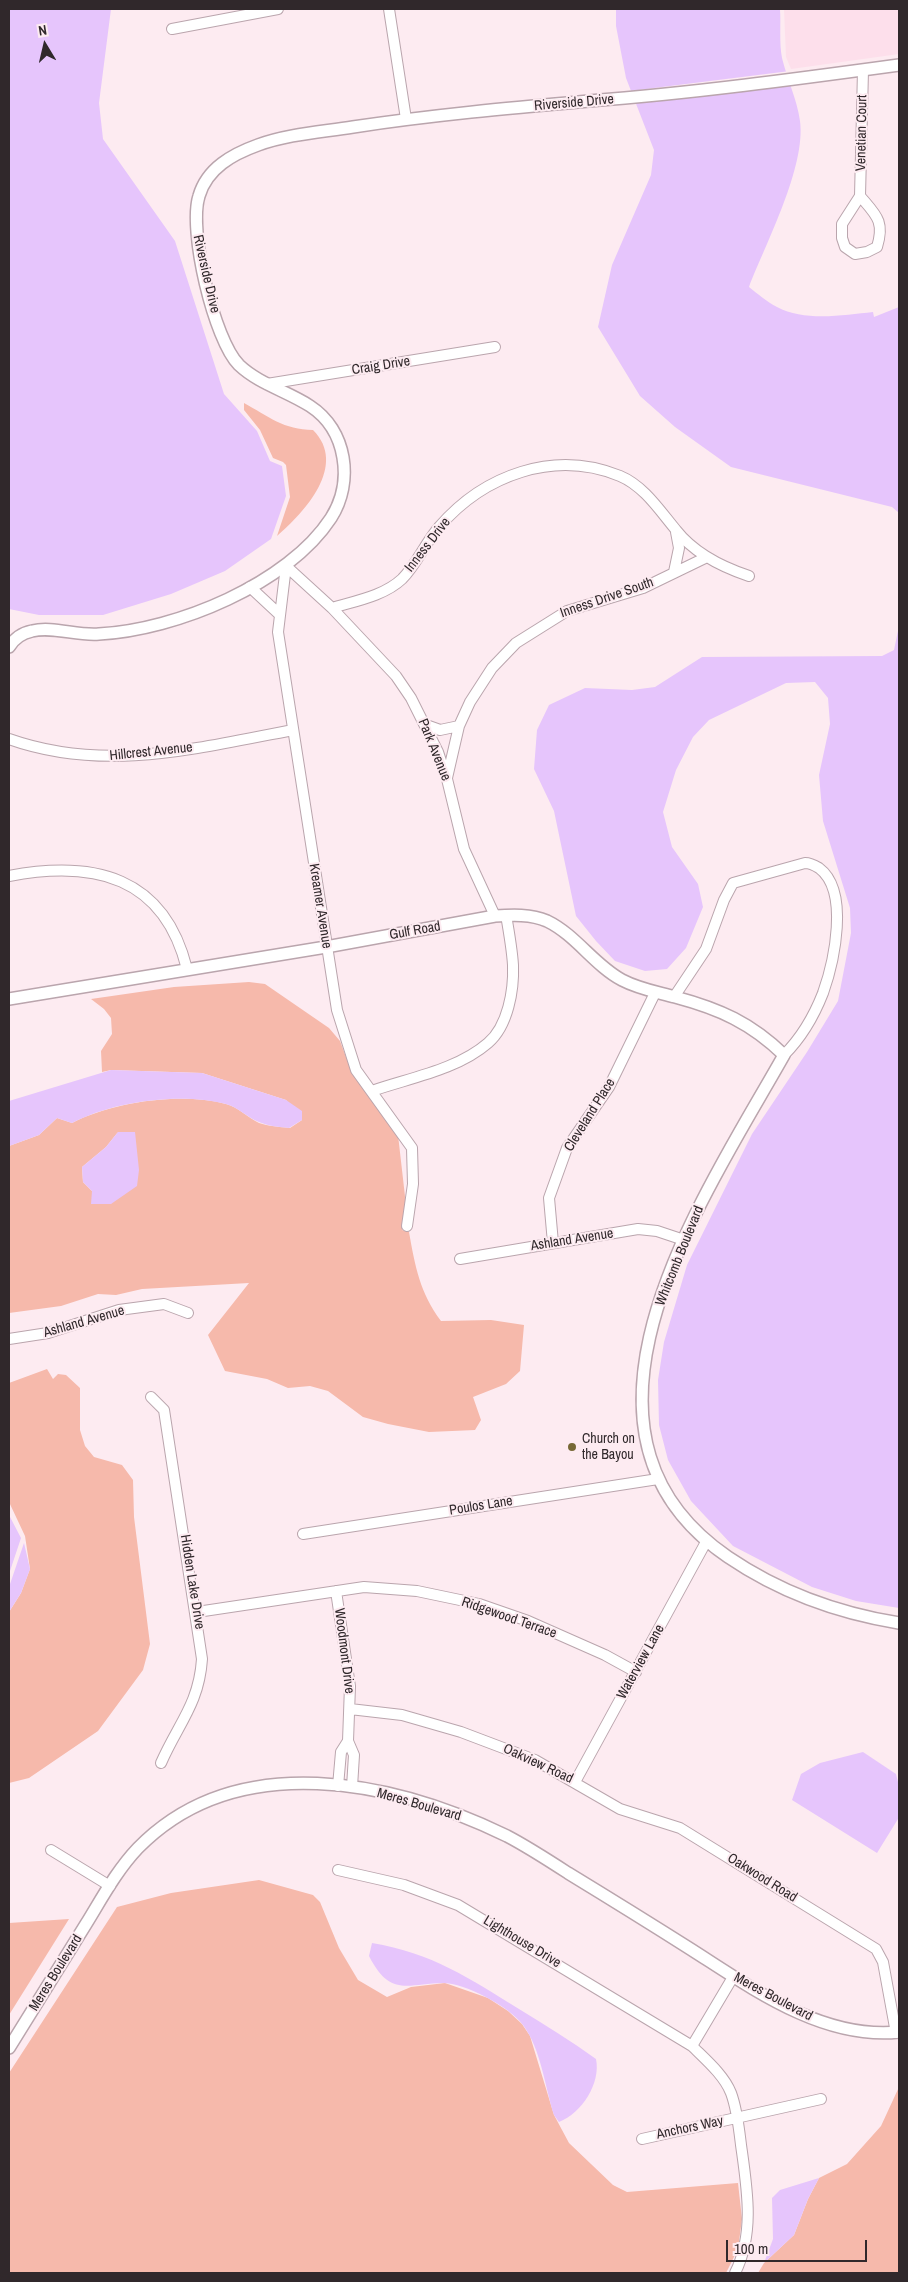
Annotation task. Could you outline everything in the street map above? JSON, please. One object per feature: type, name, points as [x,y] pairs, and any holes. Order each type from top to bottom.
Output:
[{"type":"street","points":[[172,29],[278,9]]},
{"type":"street","points":[[389,9],[406,119]]},
{"type":"street","name":"Riverside Drive","points":[[10,643],[33,630],[94,635],[144,627],[208,607],[250,587],[286,566],[305,548],[331,518],[344,487],[344,464],[339,442],[325,419],[310,406],[267,384],[237,363],[228,350],[219,328],[199,256],[195,231],[199,195],[206,180],[216,168],[230,157],[263,143],[406,119],[630,98],[899,65]]},
{"type":"street","name":"Venetian Court","points":[[860,196],[863,70]]},
{"type":"street","points":[[860,196],[880,221],[881,234],[877,247],[867,252],[855,254],[845,247],[842,238],[842,224],[860,196]]},
{"type":"street","name":"Craig Drive","points":[[267,384],[495,347]]},
{"type":"street","name":"Inness Drive","points":[[332,608],[367,597],[401,580],[438,529],[470,499],[502,480],[542,466],[558,464],[580,466],[622,477],[659,507],[676,530],[707,557],[724,567],[749,576]]},
{"type":"street","points":[[674,572],[679,548],[676,530]]},
{"type":"street","name":"Inness Drive South","points":[[447,779],[459,726],[474,695],[492,668],[525,636],[567,611],[643,588],[707,557]]},
{"type":"street","name":"Park Avenue","points":[[286,566],[332,608],[396,676],[426,725],[447,779],[464,849],[501,916],[513,963],[511,998],[495,1035],[487,1044],[451,1065],[372,1091]]},
{"type":"street","name":"Kreamer Avenue","points":[[286,566],[278,632],[337,1010],[356,1070],[412,1148],[413,1184],[407,1226]]},
{"type":"street","points":[[250,587],[279,614]]},
{"type":"street","points":[[426,725],[440,730],[459,726]]},
{"type":"street","name":"Hillcrest Avenue","points":[[9,739],[49,750],[110,758],[172,752],[294,730]]},
{"type":"street","name":"Whitcomb Boulevard","points":[[674,997],[706,949],[724,900],[733,883],[809,863],[826,874],[834,892],[836,936],[823,994],[802,1033],[784,1055],[706,1193],[684,1240],[656,1316],[645,1357],[641,1387],[644,1434],[658,1479],[675,1508],[706,1542],[756,1575],[801,1597],[854,1614],[899,1623]]},
{"type":"street","points":[[9,876],[48,870],[88,872],[104,875],[130,886],[151,900],[164,915],[178,939],[187,969]]},
{"type":"street","name":"Gulf Road","points":[[9,999],[501,916],[529,916],[546,921],[567,934],[608,971],[632,985],[712,1008],[743,1022],[784,1055]]},
{"type":"street","name":"Cleveland Place","points":[[553,1243],[549,1198],[566,1148],[609,1087],[655,993]]},
{"type":"street","name":"Ashland Avenue","points":[[460,1259],[641,1229],[657,1231],[684,1240]]},
{"type":"street","name":"Ashland Avenue","points":[[9,1339],[48,1333],[119,1310],[164,1304],[188,1313]]},
{"type":"street","name":"Hidden Lake Drive","points":[[151,1398],[164,1410],[197,1612],[202,1659],[200,1685],[192,1707],[170,1743],[161,1763]]},
{"type":"street","name":"Poulos Lane","points":[[303,1534],[658,1479]]},
{"type":"street","name":"Waterview Lane","points":[[575,1782],[706,1542]]},
{"type":"street","name":"Ridgewood Terrace","points":[[197,1612],[376,1586],[417,1591],[478,1604],[528,1621],[636,1672]]},
{"type":"street","name":"Woodmont Drive","points":[[336,1591],[349,1678],[348,1741],[354,1755],[352,1787]]},
{"type":"street","name":"Oakview Road","points":[[350,1709],[402,1715],[461,1732],[535,1760],[620,1809],[676,1826],[715,1849]]},
{"type":"street","name":"Woodmont Drive","points":[[338,1786],[341,1752],[348,1741]]},
{"type":"street","name":"Meres Boulevard","points":[[9,2048],[110,1886],[126,1862],[142,1844],[174,1819],[200,1804],[230,1793],[267,1785],[297,1783],[352,1787],[424,1803],[468,1819],[509,1837],[733,1976],[792,2010],[825,2023],[870,2032],[897,2033]]},
{"type":"street","name":"Oakwood Road","points":[[715,1849],[880,1953],[897,2033]]},
{"type":"street","points":[[51,1850],[110,1886]]},
{"type":"street","name":"Lighthouse Drive","points":[[338,1870],[404,1885],[458,1905],[692,2046],[727,2085],[738,2118],[748,2214],[745,2247],[735,2273]]},
{"type":"street","points":[[692,2046],[733,1976]]},
{"type":"street","name":"Anchors Way","points":[[642,2139],[821,2099]]},
{"type":"shaded area","points":[[9,9],[111,9],[99,103],[103,139],[175,241],[224,394],[257,431],[270,461],[282,466],[286,496],[271,539],[225,571],[171,594],[103,615],[39,615],[9,609]]},
{"type":"shaded area","points":[[616,9],[780,9],[781,52],[799,113],[800,140],[791,182],[749,287],[773,305],[800,315],[837,316],[873,312],[874,317],[899,307],[899,513],[892,507],[731,467],[675,427],[640,396],[598,327],[612,265],[651,175],[654,150],[626,78],[616,26]]},
{"type":"shaded area","points":[[784,9],[899,9],[899,54],[791,69],[786,57]]},
{"type":"shaded area","points":[[244,403],[285,425],[293,428],[313,430],[323,444],[326,458],[324,473],[319,487],[299,514],[277,536],[290,497],[286,465],[273,458],[260,430],[244,410]]},
{"type":"shaded area","points":[[899,626],[899,1608],[856,1601],[812,1587],[733,1546],[691,1501],[668,1460],[659,1425],[658,1380],[664,1342],[687,1265],[752,1134],[807,1052],[838,1001],[851,933],[850,908],[823,821],[819,775],[830,724],[828,698],[815,682],[786,683],[709,720],[693,737],[676,770],[663,812],[672,847],[698,884],[703,907],[686,948],[667,969],[645,971],[615,961],[576,916],[554,811],[534,769],[537,730],[549,705],[585,688],[632,690],[655,687],[702,657],[882,656],[894,650]]},
{"type":"shaded area","points":[[249,982],[265,984],[329,1028],[340,1041],[352,1073],[398,1135],[406,1205],[402,1230],[409,1232],[419,1279],[434,1311],[441,1321],[491,1320],[524,1325],[520,1371],[506,1384],[473,1397],[481,1420],[475,1430],[429,1432],[388,1424],[363,1417],[328,1391],[310,1386],[288,1388],[267,1379],[225,1371],[208,1335],[249,1283],[142,1289],[116,1295],[98,1294],[61,1306],[9,1313],[9,1146],[39,1135],[57,1118],[72,1123],[107,1109],[168,1099],[189,1099],[226,1104],[259,1123],[270,1126],[290,1128],[302,1120],[286,1100],[202,1073],[111,1070],[102,1072],[101,1051],[112,1034],[111,1018],[104,1009],[91,999],[174,987]],"holes":[[[118,1132],[92,1191],[83,1182],[82,1167],[106,1147]]]},
{"type":"shaded area","points":[[111,1070],[202,1073],[286,1100],[302,1111],[302,1120],[289,1128],[282,1127],[255,1120],[226,1104],[208,1100],[168,1099],[127,1104],[107,1109],[72,1123],[57,1118],[39,1135],[9,1146],[9,1101]]},
{"type":"shaded area","points":[[118,1132],[135,1132],[139,1170],[137,1186],[111,1204],[91,1204],[92,1191],[83,1182],[82,1167],[106,1147]]},
{"type":"shaded area","points":[[47,1369],[53,1379],[58,1374],[66,1375],[80,1388],[80,1430],[85,1446],[94,1457],[122,1465],[133,1480],[134,1517],[150,1644],[143,1670],[98,1731],[29,1778],[9,1783],[9,1612],[21,1593],[30,1569],[25,1536],[9,1502],[9,1383]]},
{"type":"shaded area","points":[[9,1515],[21,1538],[9,1574]]},
{"type":"shaded area","points":[[24,1543],[30,1569],[21,1593],[9,1612],[9,1587]]},
{"type":"shaded area","points":[[863,1752],[896,1774],[899,1786],[898,1819],[877,1853],[792,1800],[801,1774],[820,1763]]},
{"type":"shaded area","points":[[259,1880],[313,1895],[320,1902],[339,1948],[358,1980],[387,1997],[411,1987],[445,1983],[488,1998],[508,2011],[522,2024],[530,2036],[554,2115],[569,2143],[613,2185],[627,2192],[738,2183],[742,2219],[738,2249],[726,2273],[9,2273],[9,2073],[117,1907],[171,1893]]},
{"type":"shaded area","points":[[69,1919],[9,2015],[9,1923]]},
{"type":"shaded area","points":[[372,1943],[413,1953],[449,1968],[558,2033],[596,2059],[596,2078],[588,2096],[575,2112],[559,2122],[554,2115],[534,2045],[517,2018],[486,1997],[463,1987],[443,1983],[409,1986],[392,1983],[384,1978],[369,1956]]},
{"type":"shaded area","points":[[899,2087],[899,2273],[758,2273],[764,2263],[794,2235],[808,2199],[819,2178],[847,2164],[881,2126]]},
{"type":"shaded area","points":[[819,2178],[808,2199],[794,2235],[764,2263],[773,2239],[772,2198],[780,2190]]},
{"type":"pier","points":[[790,71],[794,84],[633,103],[630,91]]},
{"type":"place","name":"Church on the Bayou","points":[[572,1447]]}]
